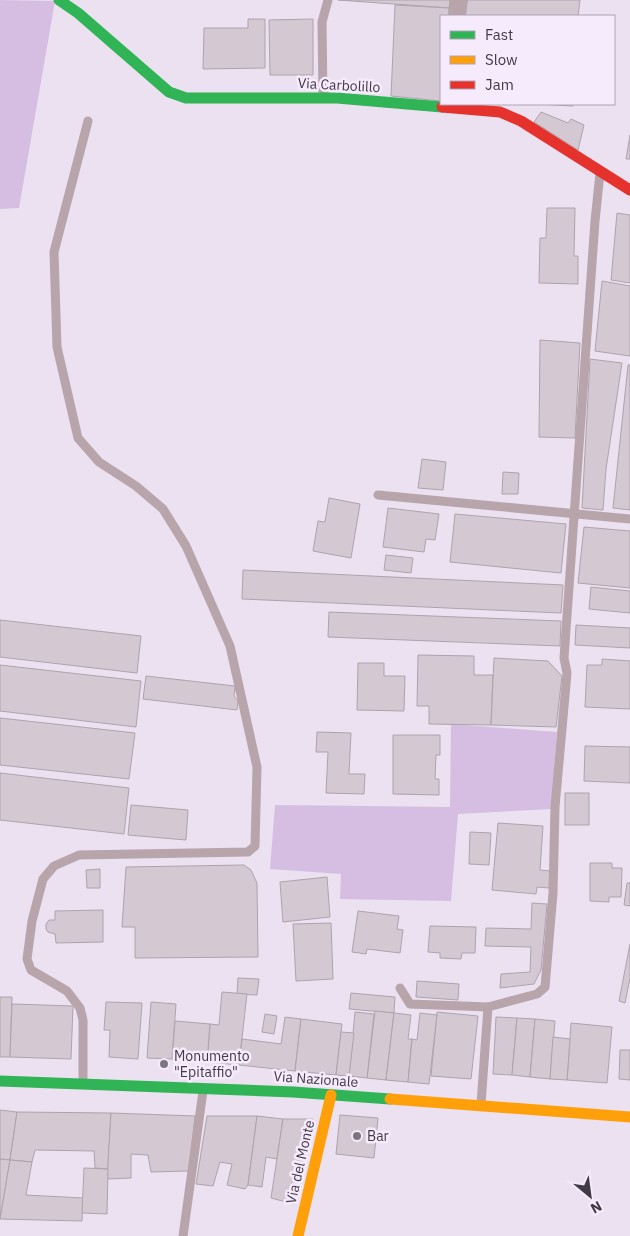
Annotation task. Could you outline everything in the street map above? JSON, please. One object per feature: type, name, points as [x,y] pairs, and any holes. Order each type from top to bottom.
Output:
[{"type":"street","name":"Via Carbolillo","points":[[59,0],[78,13],[169,92],[186,98],[323,98],[455,106],[500,112],[521,122],[630,190]]},
{"type":"street","points":[[457,15],[459,0]]},
{"type":"street","name":"Via Nazionale","points":[[0,1081],[203,1088],[331,1095],[630,1117]]},
{"type":"street","name":"Via del Monte","points":[[298,1236],[331,1095]]},
{"type":"lane","points":[[323,98],[322,22],[328,0]]},
{"type":"lane","points":[[83,1084],[83,1020],[80,1008],[67,992],[31,970],[27,959],[32,921],[43,879],[54,866],[79,855],[248,852],[256,846],[257,767],[230,646],[186,546],[163,509],[136,486],[99,462],[78,438],[57,347],[54,252],[88,122]]},
{"type":"lane","points":[[400,988],[410,1004],[488,1008],[537,994],[545,987],[553,893],[555,807],[567,673],[564,658],[573,514],[595,213],[600,171]]},
{"type":"lane","points":[[378,495],[630,519]]},
{"type":"lane","points":[[481,1106],[488,1008]]},
{"type":"lane","points":[[183,1236],[203,1088]]},
{"type":"shaded area","points":[[0,0],[55,1],[19,208],[0,209]]},
{"type":"shaded area","points":[[451,724],[557,732],[551,809],[458,814],[451,901],[340,899],[341,874],[270,869],[275,805],[450,807]]},
{"type":"building","points":[[338,0],[450,0],[449,8]]},
{"type":"building","points":[[465,0],[580,0],[578,15],[464,15]]},
{"type":"building","points":[[395,5],[449,8],[449,15],[440,15],[440,101],[391,96]]},
{"type":"building","points":[[248,19],[265,19],[265,68],[203,69],[204,28],[248,28]]},
{"type":"building","points":[[313,19],[313,75],[270,75],[269,20]]},
{"type":"building","points":[[541,112],[568,123],[571,119],[584,125],[578,150],[534,122]]},
{"type":"building","points":[[630,135],[630,159],[626,159]]},
{"type":"building","points":[[547,208],[575,208],[574,256],[578,256],[578,284],[539,283],[540,238],[546,238]]},
{"type":"building","points":[[617,213],[630,215],[630,283],[611,280]]},
{"type":"building","points":[[602,281],[630,286],[630,356],[595,351]]},
{"type":"building","points":[[540,340],[580,343],[575,438],[539,437]]},
{"type":"building","points":[[590,359],[622,363],[606,469],[603,510],[582,508]]},
{"type":"building","points":[[628,365],[630,365],[630,510],[613,508]]},
{"type":"building","points":[[422,459],[446,462],[443,490],[418,488]]},
{"type":"building","points":[[503,472],[519,473],[518,494],[502,494]]},
{"type":"building","points":[[329,498],[360,504],[351,558],[313,551],[318,521],[325,522]]},
{"type":"building","points":[[388,508],[439,514],[435,540],[426,539],[424,552],[383,547]]},
{"type":"building","points":[[455,514],[566,524],[561,573],[450,562]]},
{"type":"building","points":[[584,527],[630,531],[630,588],[578,583]]},
{"type":"building","points":[[386,555],[413,558],[411,573],[384,570]]},
{"type":"building","points":[[243,570],[563,585],[561,613],[242,599]]},
{"type":"building","points":[[591,587],[630,591],[630,613],[589,609]]},
{"type":"building","points":[[329,612],[561,621],[560,646],[328,637]]},
{"type":"building","points":[[0,620],[141,636],[137,673],[0,657]]},
{"type":"building","points":[[576,625],[630,628],[630,648],[575,645]]},
{"type":"building","points":[[418,655],[474,656],[474,675],[493,675],[491,725],[429,724],[429,706],[417,706]]},
{"type":"building","points":[[494,658],[548,661],[562,676],[556,727],[491,725]]},
{"type":"building","points":[[602,659],[630,661],[630,709],[585,707],[587,665],[602,665]]},
{"type":"building","points":[[358,663],[384,663],[384,676],[405,676],[404,711],[357,710]]},
{"type":"building","points":[[0,665],[141,681],[136,727],[0,711]]},
{"type":"building","points":[[146,676],[235,686],[234,696],[238,701],[237,710],[143,699]]},
{"type":"building","points":[[0,718],[135,733],[129,779],[0,765]]},
{"type":"building","points":[[317,732],[351,733],[349,774],[365,774],[364,794],[326,793],[328,752],[316,752]]},
{"type":"building","points":[[393,735],[440,735],[440,755],[436,755],[435,779],[439,779],[439,795],[393,794]]},
{"type":"building","points":[[585,746],[630,747],[630,783],[584,781]]},
{"type":"building","points":[[0,773],[129,788],[124,834],[0,820]]},
{"type":"building","points":[[565,793],[589,793],[589,825],[565,825]]},
{"type":"building","points":[[131,805],[188,810],[186,840],[128,835]]},
{"type":"building","points":[[498,823],[543,826],[540,870],[550,871],[549,888],[537,887],[536,894],[492,890]]},
{"type":"building","points":[[470,832],[491,833],[489,865],[469,864]]},
{"type":"building","points":[[590,863],[612,863],[612,868],[622,868],[621,897],[609,897],[609,902],[590,901]]},
{"type":"building","points":[[244,865],[251,870],[257,883],[258,957],[135,958],[135,927],[122,927],[126,867]]},
{"type":"building","points":[[100,869],[100,888],[87,888],[86,870]]},
{"type":"building","points":[[327,877],[330,917],[283,922],[280,882]]},
{"type":"building","points":[[627,883],[630,883],[630,906],[624,905]]},
{"type":"building","points":[[532,903],[547,904],[541,970],[534,984],[500,988],[501,974],[530,972],[531,947],[485,946],[486,928],[531,929]]},
{"type":"building","points":[[103,910],[103,942],[56,943],[55,934],[48,932],[46,929],[46,924],[49,920],[55,920],[55,911]]},
{"type":"building","points":[[358,911],[399,916],[397,929],[403,930],[400,953],[367,949],[366,954],[352,952]]},
{"type":"building","points":[[331,923],[333,979],[296,981],[293,924]]},
{"type":"building","points":[[430,926],[476,927],[475,953],[462,953],[461,959],[440,958],[440,953],[428,952]]},
{"type":"building","points":[[630,944],[630,978],[625,1003],[619,1001]]},
{"type":"building","points":[[238,978],[259,979],[257,995],[237,994]]},
{"type":"building","points":[[417,981],[459,984],[458,1000],[416,997]]},
{"type":"building","points":[[222,992],[247,994],[239,1065],[207,1062],[210,1024],[219,1025]]},
{"type":"building","points":[[351,993],[395,997],[394,1013],[349,1009]]},
{"type":"building","points":[[0,997],[12,997],[10,1057],[0,1057]]},
{"type":"building","points":[[106,1002],[142,1003],[138,1059],[109,1057],[110,1030],[104,1030]]},
{"type":"building","points":[[151,1002],[176,1004],[172,1059],[147,1058]]},
{"type":"building","points":[[12,1004],[73,1006],[71,1059],[10,1057]]},
{"type":"building","points":[[375,1011],[394,1013],[386,1080],[367,1078]]},
{"type":"building","points":[[355,1012],[374,1014],[367,1078],[349,1076]]},
{"type":"building","points":[[437,1012],[478,1016],[471,1079],[431,1076]]},
{"type":"building","points":[[394,1013],[411,1015],[408,1039],[412,1039],[408,1082],[386,1080]]},
{"type":"building","points":[[420,1013],[437,1015],[429,1084],[408,1082],[412,1039],[417,1040]]},
{"type":"building","points":[[265,1014],[277,1016],[274,1034],[262,1032]]},
{"type":"building","points":[[285,1017],[301,1019],[295,1071],[239,1065],[242,1039],[281,1044]]},
{"type":"building","points":[[496,1017],[517,1018],[512,1075],[493,1074]]},
{"type":"building","points":[[517,1018],[535,1019],[530,1077],[512,1075]]},
{"type":"building","points":[[301,1019],[342,1024],[336,1075],[295,1071]]},
{"type":"building","points":[[535,1019],[555,1021],[550,1079],[530,1077]]},
{"type":"building","points":[[175,1021],[210,1024],[207,1062],[172,1059]]},
{"type":"building","points":[[571,1023],[612,1027],[607,1083],[567,1080]]},
{"type":"building","points":[[341,1032],[354,1033],[349,1076],[336,1075]]},
{"type":"building","points":[[553,1037],[570,1039],[567,1080],[550,1079]]},
{"type":"building","points":[[620,1050],[630,1050],[630,1080],[619,1079]]},
{"type":"building","points":[[0,1110],[17,1112],[10,1160],[0,1159]]},
{"type":"building","points":[[17,1112],[111,1113],[108,1169],[95,1168],[94,1151],[35,1150],[32,1162],[10,1160]]},
{"type":"building","points":[[111,1113],[195,1116],[189,1171],[151,1172],[148,1155],[131,1154],[131,1178],[107,1179]]},
{"type":"building","name":"Bar","points":[[340,1115],[378,1118],[374,1158],[336,1154]]},
{"type":"building","points":[[207,1116],[257,1116],[248,1185],[245,1189],[227,1185],[232,1164],[220,1162],[213,1186],[196,1184]]},
{"type":"building","points":[[257,1116],[283,1119],[277,1159],[266,1157],[262,1187],[248,1185]]},
{"type":"building","points":[[283,1119],[313,1119],[294,1204],[271,1198]]},
{"type":"building","points":[[0,1159],[10,1160],[0,1219]]},
{"type":"building","points":[[10,1160],[32,1162],[26,1195],[83,1198],[82,1221],[0,1219]]},
{"type":"building","points":[[84,1168],[108,1169],[107,1214],[82,1213]]},
{"type":"traffic: fast","points":[[59,0],[78,13],[169,92],[186,98],[337,98],[442,107]]},
{"type":"traffic: fast","points":[[0,1081],[293,1092],[390,1099]]},
{"type":"traffic: slow","points":[[298,1236],[331,1095]]},
{"type":"traffic: slow","points":[[390,1099],[630,1117]]},
{"type":"traffic: jam","points":[[442,107],[500,112],[521,121],[630,190]]},
{"type":"place","name":"Monumento \"Epitaffio\"","points":[[164,1064]]},
{"type":"place","name":"Bar","points":[[357,1136]]}]
